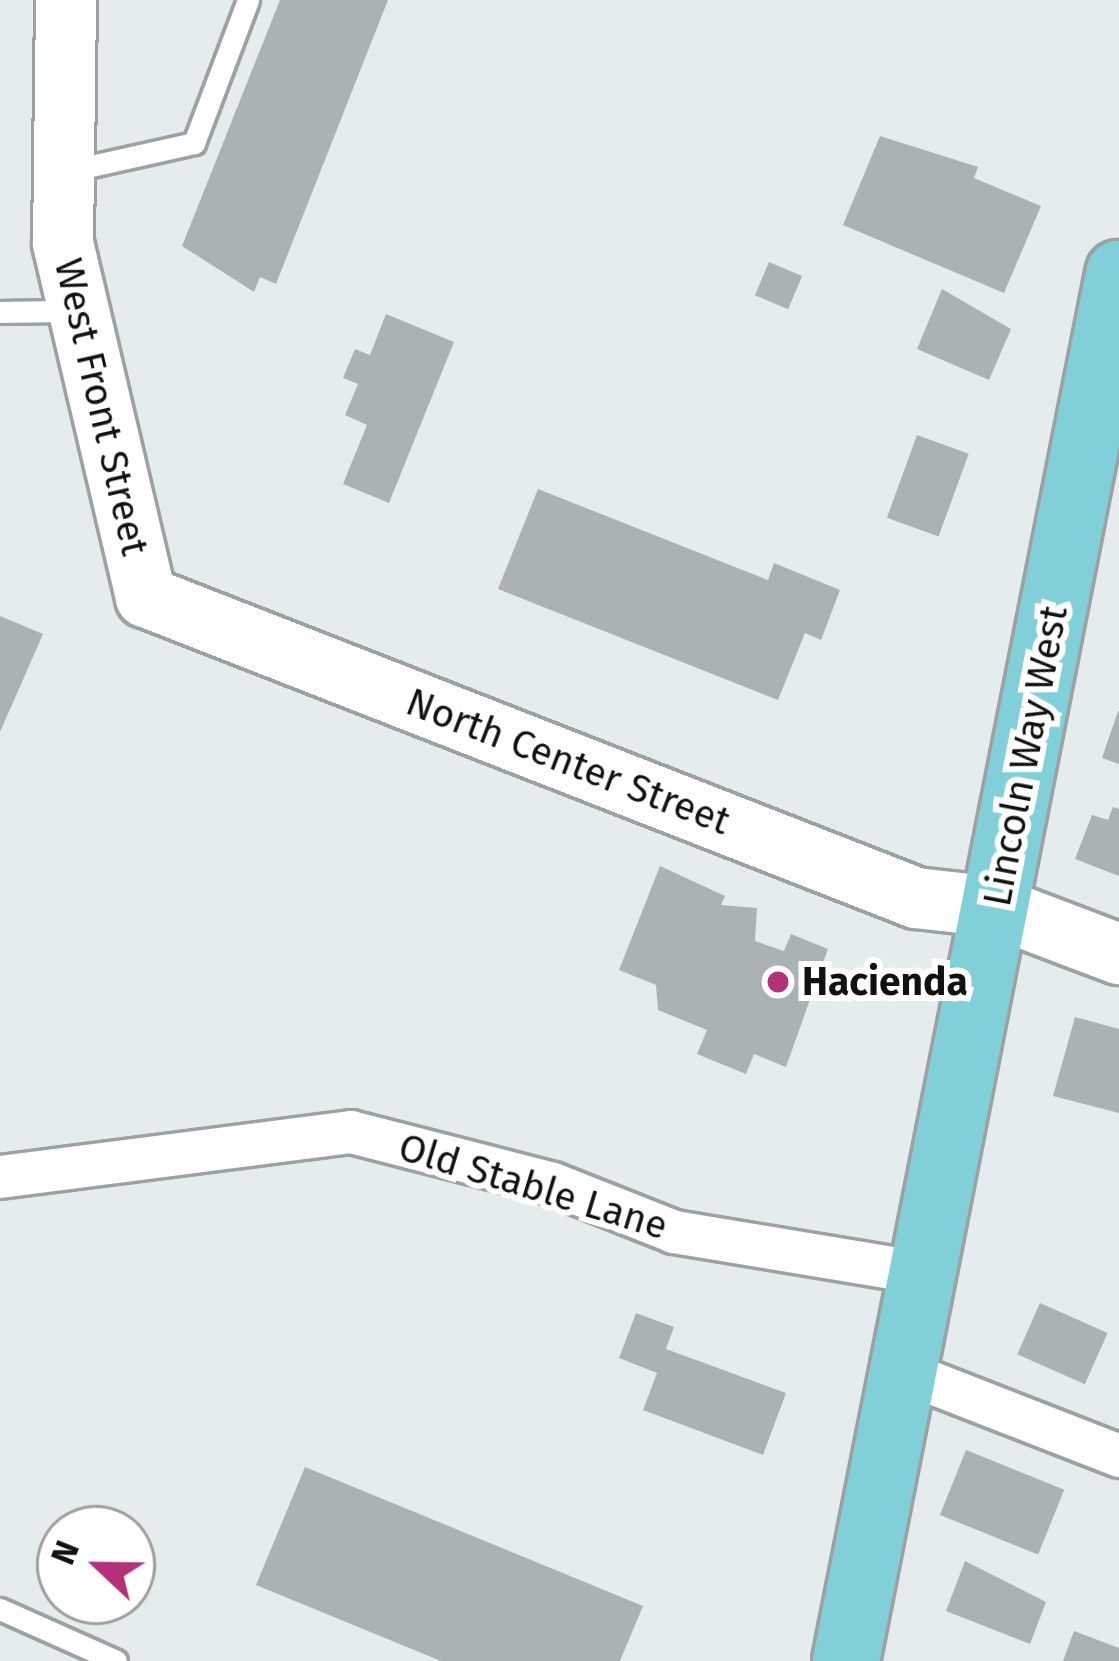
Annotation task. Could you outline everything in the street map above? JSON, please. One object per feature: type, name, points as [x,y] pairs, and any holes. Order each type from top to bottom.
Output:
[{"type":"main road","name":"Lincoln Way West","points":[[846,1661],[995,907],[1102,464],[1119,274]]},
{"type":"street","name":"West Front Street","points":[[66,0],[58,174],[72,311],[146,597]]},
{"type":"street","name":"North Center Street","points":[[146,597],[916,898],[995,907],[1119,954]]},
{"type":"street","name":"Old Stable Lane","points":[[0,1177],[351,1132],[553,1184],[674,1232],[923,1273]]},
{"type":"street","points":[[904,1372],[1119,1456]]},
{"type":"lane","points":[[58,174],[194,143],[248,0]]},
{"type":"lane","points":[[0,312],[72,311]]},
{"type":"lane","points":[[0,1609],[116,1661]]},
{"type":"building","points":[[280,0],[388,0],[276,284],[260,277],[254,292],[182,246]]},
{"type":"building","points":[[880,136],[978,167],[974,178],[1041,206],[1004,293],[843,225]]},
{"type":"building","points":[[769,262],[802,276],[788,309],[755,295]]},
{"type":"building","points":[[942,289],[1011,329],[989,380],[917,349]]},
{"type":"building","points":[[386,314],[454,342],[389,503],[343,484],[367,425],[345,415],[358,384],[343,378],[355,349],[370,355]]},
{"type":"building","points":[[917,435],[969,454],[939,537],[887,518]]},
{"type":"building","points":[[538,489],[768,580],[774,563],[840,590],[821,640],[805,633],[778,700],[498,589]]},
{"type":"building","points":[[0,616],[43,634],[0,732]]},
{"type":"building","points":[[1119,711],[1119,764],[1102,758]]},
{"type":"building","points":[[1113,807],[1119,809],[1119,876],[1075,859],[1092,815],[1108,820]]},
{"type":"building","points":[[660,866],[725,896],[721,905],[757,908],[755,941],[784,951],[791,934],[828,949],[786,1067],[754,1054],[746,1074],[697,1054],[707,1030],[658,1010],[656,985],[619,970]]},
{"type":"building","points":[[1075,1017],[1119,1029],[1119,1113],[1053,1096]]},
{"type":"building","points":[[1040,1303],[1108,1333],[1085,1384],[1017,1354]]},
{"type":"building","points":[[636,1313],[674,1327],[666,1349],[786,1393],[763,1455],[643,1410],[657,1373],[619,1358]]},
{"type":"building","points":[[966,1450],[1064,1490],[1038,1555],[940,1515]]},
{"type":"building","points":[[305,1467],[643,1606],[620,1661],[441,1661],[256,1585]]},
{"type":"building","points":[[965,1561],[1046,1602],[1030,1644],[946,1611]]},
{"type":"building","points":[[1074,1631],[1119,1648],[1119,1661],[1063,1661]]},
{"type":"place","name":"Hacienda","points":[[778,982]]}]
